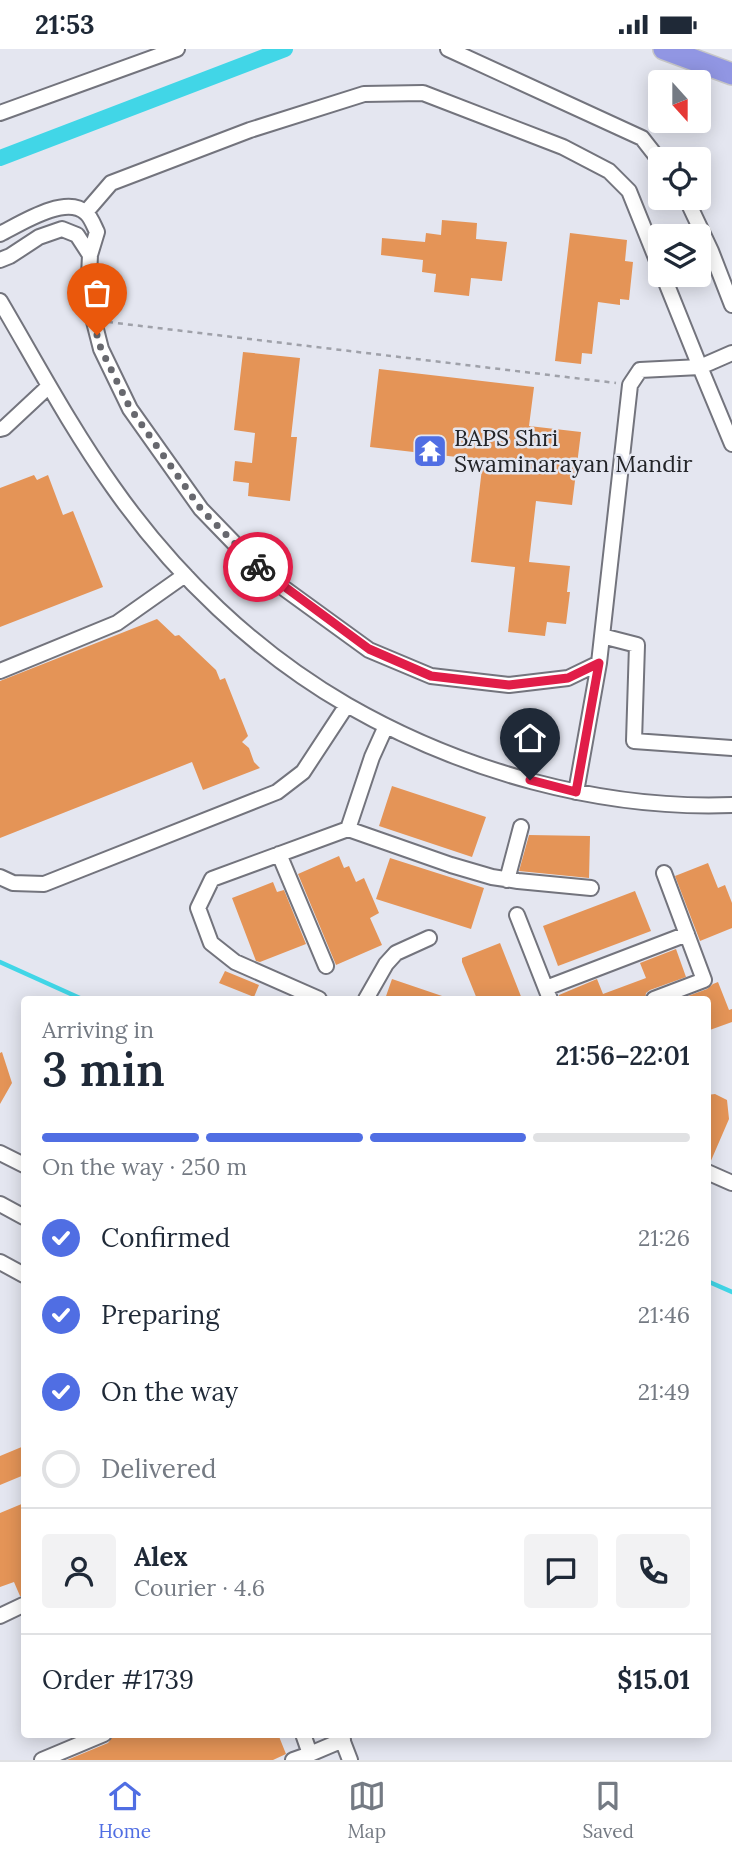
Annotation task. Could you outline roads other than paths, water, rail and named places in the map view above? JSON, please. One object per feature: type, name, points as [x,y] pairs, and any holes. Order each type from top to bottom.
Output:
[{"type":"highway","points":[[664,49],[732,74]]},
{"type":"street","points":[[0,113],[177,49]]},
{"type":"street","points":[[448,49],[642,138],[649,147]]},
{"type":"street","points":[[86,212],[111,183],[250,130],[364,94],[423,93],[563,147],[609,171],[629,191],[648,238]]},
{"type":"street","points":[[0,234],[50,210],[69,205],[86,212],[97,232],[90,254],[88,298],[101,349],[130,408],[201,509],[263,572],[369,649],[431,676],[509,685],[568,678],[599,663]]},
{"type":"street","points":[[691,210],[711,251],[732,305]]},
{"type":"street","points":[[0,260],[39,237],[62,229],[77,235],[90,254]]},
{"type":"street","points":[[668,287],[732,444]]},
{"type":"street","points":[[0,302],[87,449],[141,524],[185,575],[225,614],[284,663],[346,705],[386,726],[494,770],[576,792],[657,803],[732,805]]},
{"type":"street","points":[[576,792],[599,663],[630,385],[640,370],[700,367],[732,353]]},
{"type":"street","points":[[0,429],[49,386]]},
{"type":"street","points":[[0,671],[117,623],[185,575]]},
{"type":"street","points":[[602,636],[637,645],[634,741],[732,748]]},
{"type":"street","points":[[0,877],[13,883],[44,884],[277,792],[303,772],[346,705]]},
{"type":"street","points":[[348,829],[372,757],[386,726]]},
{"type":"street","points":[[507,880],[521,827]]},
{"type":"street","points":[[311,996],[235,962],[211,943],[198,908],[212,879],[348,829],[451,866],[507,880],[591,888]]},
{"type":"street","points":[[279,855],[326,966]]},
{"type":"street","points":[[662,996],[704,980],[664,873]]},
{"type":"street","points":[[517,915],[548,994],[687,934]]},
{"type":"street","points":[[368,996],[386,964],[396,953],[429,938]]},
{"type":"street","points":[[0,1153],[21,1164]]},
{"type":"street","points":[[711,1174],[732,1183]]},
{"type":"street","points":[[0,1204],[21,1215]]},
{"type":"street","points":[[0,1262],[21,1273]]},
{"type":"street","points":[[0,1615],[21,1606]]},
{"type":"street","points":[[42,1760],[94,1738]]},
{"type":"street","points":[[304,1738],[310,1753]]},
{"type":"street","points":[[293,1760],[339,1738]]},
{"type":"street","points":[[341,1738],[350,1760]]},
{"type":"waterway","points":[[0,158],[285,49]]},
{"type":"waterway","points":[[0,962],[75,996]]},
{"type":"waterway","points":[[711,1283],[732,1292]]},
{"type":"place","name":"BAPS Shri Swaminarayan Mandir","points":[[430,451]]}]
